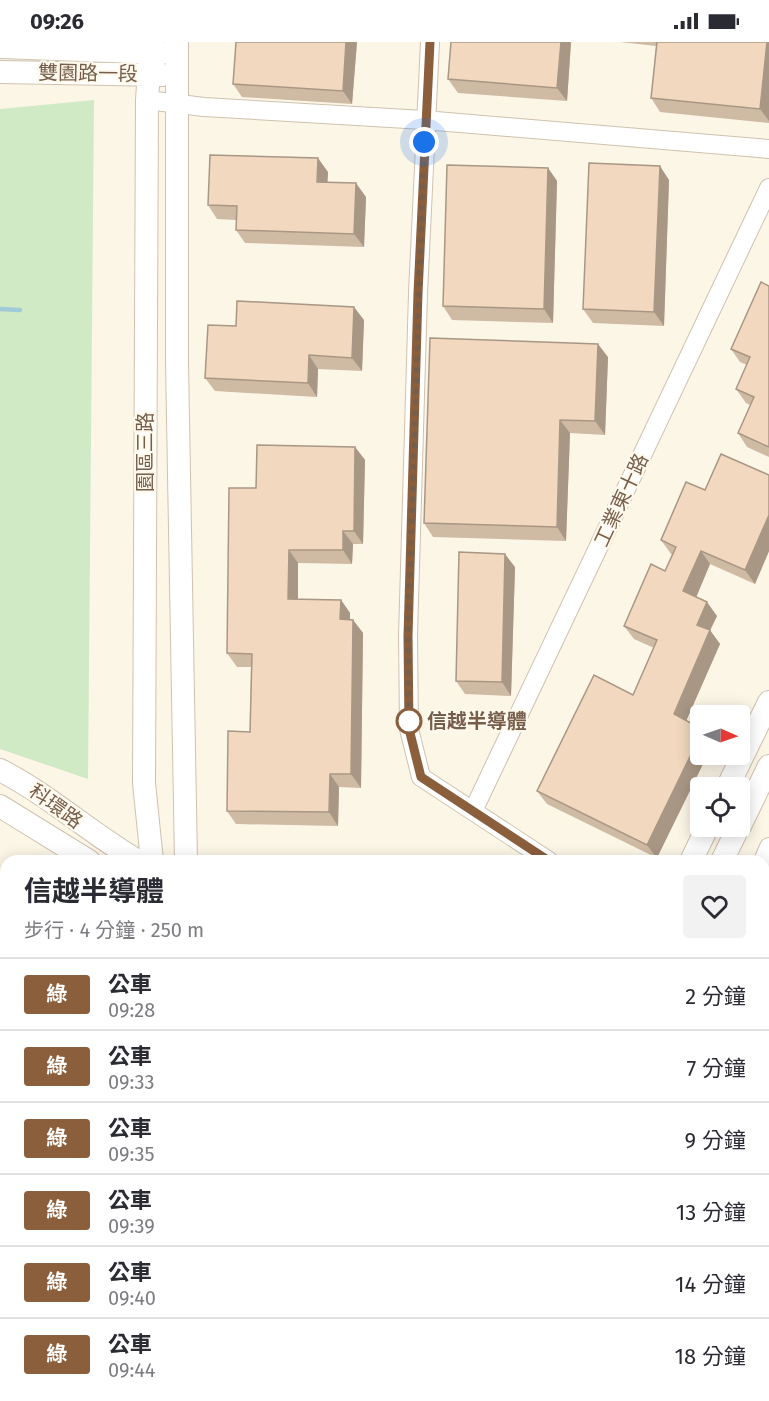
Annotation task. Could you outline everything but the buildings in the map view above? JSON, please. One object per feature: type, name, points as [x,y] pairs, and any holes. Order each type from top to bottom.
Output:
[{"type":"street","points":[[430,42],[424,120],[408,636],[409,729],[421,777],[540,855]]},
{"type":"street","name":"雙園路一段","points":[[0,47],[151,46],[177,58]]},
{"type":"street","name":"園區三路","points":[[151,46],[147,100],[144,783],[151,855]]},
{"type":"street","name":"雙園路一段","points":[[0,72],[148,74],[177,58]]},
{"type":"street","name":"園區三路","points":[[177,58],[177,363],[186,855]]},
{"type":"street","points":[[147,100],[177,104],[424,120],[769,149]]},
{"type":"street","name":"工業東十路","points":[[473,811],[769,188]]},
{"type":"street","points":[[732,777],[769,702]]},
{"type":"street","points":[[750,804],[769,766]]},
{"type":"street","name":"科環路","points":[[0,770],[25,783],[110,845],[128,855]]},
{"type":"street","name":"科環路","points":[[7,809],[80,855]]},
{"type":"street","points":[[110,845],[119,849],[139,845],[145,839],[147,829]]},
{"type":"street","points":[[694,855],[703,837]]},
{"type":"street","points":[[725,855],[734,837]]},
{"type":"green space","points":[[94,100],[88,779],[0,749],[0,109]]},
{"type":"waterway","points":[[0,309],[20,310]]},
{"type":"bus line","name":"綠","points":[[430,42],[424,120],[418,293],[408,636],[409,729],[421,777],[540,855]]},
{"type":"place","name":"信越半導體","points":[[409,721]]},
{"type":"route","points":[[409,721],[409,729],[408,636],[424,142]]}]
